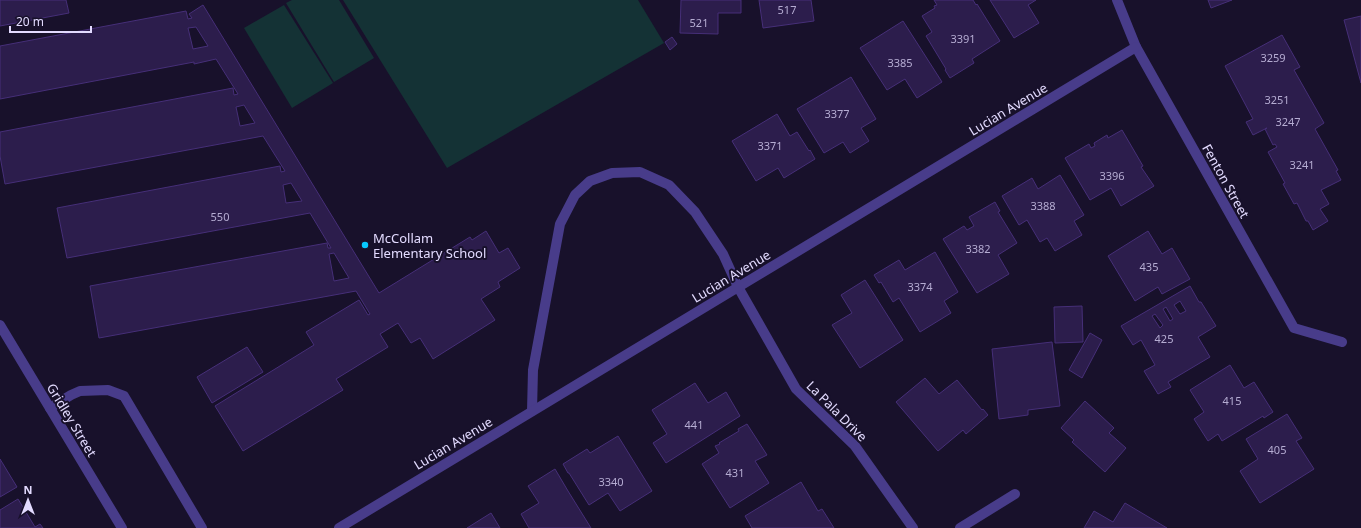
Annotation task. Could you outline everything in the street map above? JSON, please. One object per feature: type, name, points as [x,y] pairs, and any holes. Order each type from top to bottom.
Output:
[{"type":"street","name":"Fenton Street","points":[[1116,0],[1136,47],[1294,328],[1342,342]]},
{"type":"street","name":"Lucian Avenue","points":[[339,528],[1136,47]]},
{"type":"street","name":"La Pala Drive","points":[[532,411],[533,370],[560,224],[576,195],[590,181],[612,173],[640,172],[669,185],[695,212],[723,254],[738,287],[796,389],[855,446],[913,528]]},
{"type":"street","name":"Gridley Street","points":[[0,325],[122,528]]},
{"type":"street","points":[[50,408],[80,391],[108,390],[124,396],[202,528]]},
{"type":"street","points":[[960,528],[1015,494]]},
{"type":"green space","points":[[292,0],[339,0],[374,58],[334,82],[286,3]]},
{"type":"green space","points":[[343,0],[638,0],[664,43],[447,168]]},
{"type":"green space","points":[[284,5],[333,83],[292,108],[244,28]]},
{"type":"building","points":[[0,0],[66,0],[69,13],[0,26]]},
{"type":"building","points":[[681,0],[741,0],[741,13],[718,13],[718,34],[680,33]]},
{"type":"building","points":[[759,0],[811,0],[814,21],[763,28]]},
{"type":"building","points":[[934,0],[973,0],[1000,41],[972,59],[974,63],[950,78],[926,36],[932,32],[922,16],[935,8],[934,6],[937,5]]},
{"type":"building","points":[[990,0],[1036,0],[1028,5],[1039,23],[1014,38]]},
{"type":"building","points":[[1208,0],[1232,0],[1211,8]]},
{"type":"building","points":[[203,5],[379,293],[470,237],[472,240],[486,231],[499,253],[508,248],[520,268],[498,282],[500,287],[481,299],[495,320],[433,359],[420,338],[411,343],[398,323],[380,334],[388,347],[336,379],[343,390],[243,451],[215,406],[314,345],[306,332],[359,300],[368,315],[370,314],[356,291],[99,338],[90,286],[327,243],[328,248],[331,248],[310,213],[67,258],[57,208],[280,166],[281,172],[285,171],[263,136],[5,184],[0,156],[0,132],[233,88],[234,95],[238,94],[216,59],[0,99],[0,46],[186,11],[188,19],[192,18],[189,14]],"holes":[[[196,27],[208,46],[193,49],[188,28]],[[244,105],[255,123],[240,126],[236,107]],[[291,183],[302,201],[286,203],[283,185]],[[334,253],[349,278],[334,281],[329,254]]]},
{"type":"building","points":[[1361,16],[1361,83],[1344,20]]},
{"type":"building","points":[[903,21],[942,82],[917,98],[905,79],[887,90],[860,48]]},
{"type":"building","points":[[1282,35],[1300,67],[1294,70],[1324,123],[1315,129],[1338,170],[1336,171],[1341,180],[1321,190],[1329,204],[1320,209],[1328,221],[1313,230],[1308,221],[1306,221],[1297,203],[1294,204],[1283,184],[1285,183],[1268,152],[1277,147],[1275,144],[1273,145],[1265,129],[1253,135],[1246,122],[1253,119],[1225,66]]},
{"type":"building","points":[[672,37],[677,44],[670,50],[665,42]]},
{"type":"building","points":[[851,77],[876,119],[861,128],[869,141],[850,153],[843,142],[824,153],[797,109]]},
{"type":"building","points":[[777,114],[790,136],[797,132],[815,159],[784,178],[778,168],[756,181],[732,141]]},
{"type":"building","points":[[1122,130],[1143,166],[1141,167],[1154,186],[1121,206],[1111,188],[1090,200],[1065,158],[1089,144],[1091,148],[1095,146],[1094,143],[1107,135],[1108,138]]},
{"type":"building","points":[[1060,175],[1084,215],[1074,221],[1082,235],[1055,251],[1047,238],[1040,242],[1027,220],[1019,225],[1002,196],[1032,178],[1038,189]]},
{"type":"building","points":[[995,202],[1000,211],[998,212],[1017,243],[998,255],[1009,274],[977,293],[943,239],[964,226],[967,230],[974,226],[969,217]]},
{"type":"building","points":[[1148,231],[1162,254],[1172,248],[1190,279],[1162,294],[1158,287],[1135,301],[1108,256]]},
{"type":"building","points":[[935,252],[958,292],[944,301],[951,313],[920,332],[899,298],[893,302],[881,282],[879,283],[874,275],[899,260],[905,270]]},
{"type":"building","points":[[865,280],[903,340],[860,368],[832,325],[852,313],[841,295]]},
{"type":"building","points":[[1190,286],[1216,326],[1198,337],[1210,357],[1168,382],[1171,387],[1158,394],[1144,371],[1155,365],[1141,340],[1133,345],[1121,326]],"holes":[[[1180,301],[1186,311],[1180,314],[1174,305]],[[1166,307],[1173,319],[1170,321],[1163,309]],[[1155,314],[1163,325],[1160,328],[1152,316]]]},
{"type":"building","points":[[1082,306],[1083,342],[1055,343],[1054,307]]},
{"type":"building","points":[[1090,333],[1102,340],[1082,378],[1069,370]]},
{"type":"building","points":[[1052,342],[1060,406],[1028,410],[1028,415],[999,419],[992,349]]},
{"type":"building","points":[[247,347],[263,372],[212,403],[197,377]]},
{"type":"building","points":[[1230,365],[1244,388],[1254,382],[1273,412],[1264,418],[1263,416],[1222,441],[1218,434],[1208,441],[1194,419],[1204,412],[1190,390]]},
{"type":"building","points":[[925,378],[939,394],[957,380],[988,415],[966,434],[963,430],[938,451],[896,402]]},
{"type":"building","points":[[695,383],[708,403],[726,392],[740,416],[666,463],[653,443],[667,434],[652,410]]},
{"type":"building","points":[[1085,401],[1114,428],[1109,433],[1126,448],[1105,472],[1072,442],[1074,440],[1061,428]]},
{"type":"building","points":[[1287,414],[1302,438],[1296,441],[1314,469],[1260,503],[1240,471],[1258,459],[1246,439]]},
{"type":"building","points":[[747,424],[767,455],[755,461],[769,483],[730,508],[702,464],[719,453],[715,446],[739,431],[738,429]]},
{"type":"building","points":[[618,436],[652,491],[620,511],[608,493],[589,505],[563,464],[587,449],[590,453]]},
{"type":"building","points":[[0,459],[17,487],[0,497]]},
{"type":"building","points":[[555,469],[591,528],[529,528],[521,514],[539,503],[528,486]]},
{"type":"building","points":[[801,482],[818,511],[822,509],[834,528],[752,528],[745,516]]},
{"type":"building","points":[[18,499],[35,527],[40,524],[43,528],[0,528],[0,510]]},
{"type":"building","points":[[1125,503],[1167,528],[1084,528],[1094,511],[1113,522]]},
{"type":"building","points":[[491,513],[500,528],[467,528]]},
{"type":"place","name":"McCollam Elementary School","points":[[365,245]]}]
